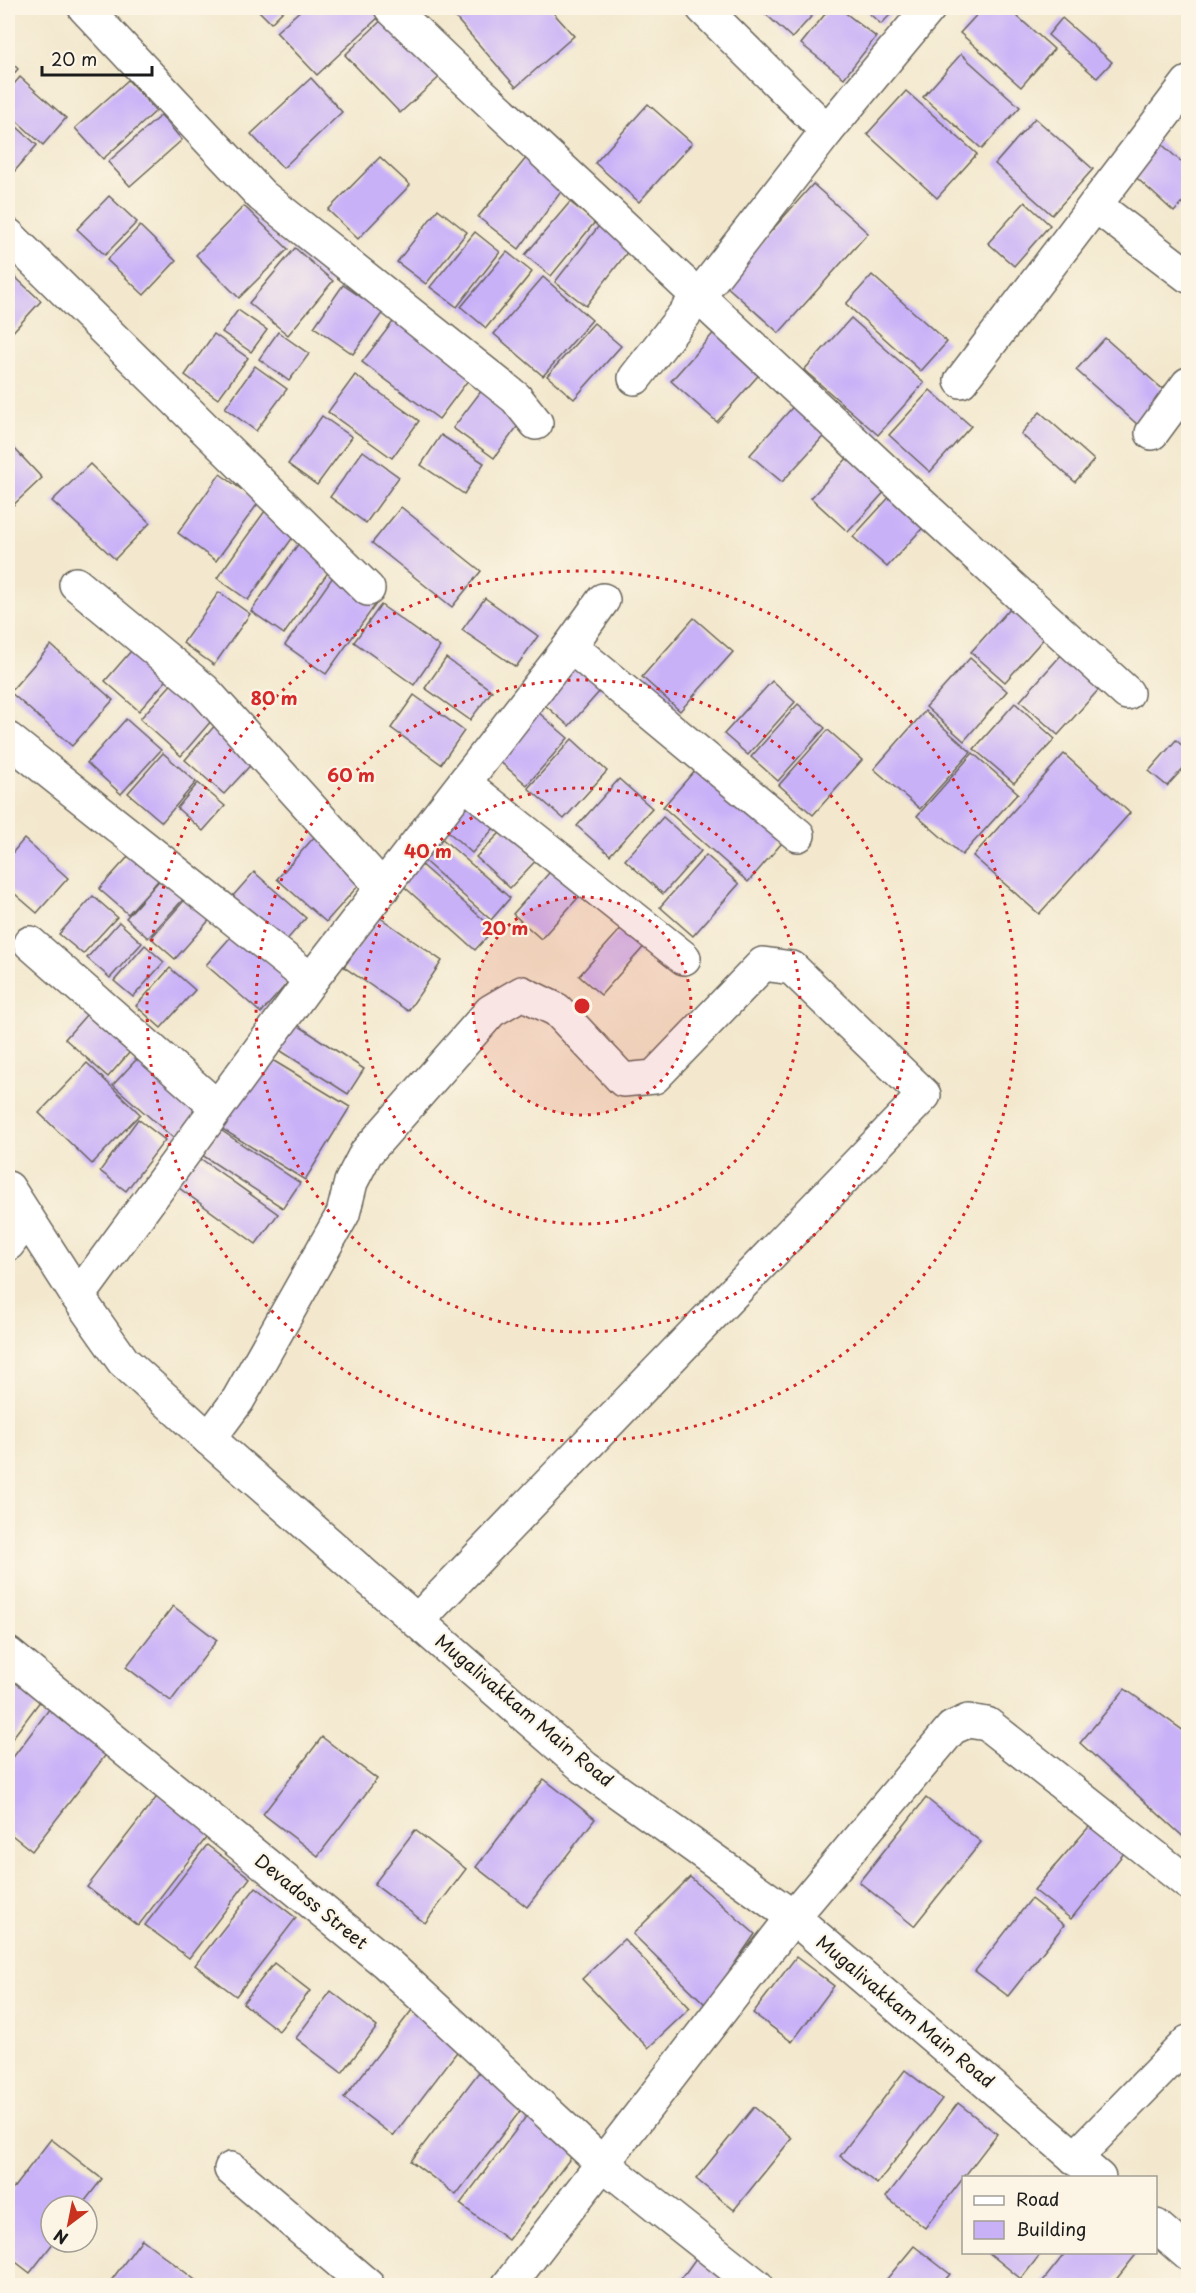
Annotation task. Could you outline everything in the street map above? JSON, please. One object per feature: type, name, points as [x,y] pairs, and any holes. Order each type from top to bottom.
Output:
[{"type":"street","points":[[85,8],[262,196],[516,398],[536,423]]},
{"type":"street","points":[[391,8],[1127,693]]},
{"type":"street","points":[[703,8],[827,131]]},
{"type":"street","points":[[635,378],[827,131],[929,8]]},
{"type":"street","points":[[961,381],[1188,83]]},
{"type":"street","points":[[1095,206],[1188,276]]},
{"type":"street","points":[[8,236],[368,589]]},
{"type":"street","points":[[1152,433],[1188,384]]},
{"type":"street","points":[[76,584],[204,690],[383,888]]},
{"type":"street","points":[[78,1297],[311,980],[570,646],[603,600]]},
{"type":"street","points":[[570,646],[798,835]]},
{"type":"street","points":[[8,739],[311,980]]},
{"type":"street","points":[[464,783],[684,958]]},
{"type":"street","points":[[30,943],[217,1107]]},
{"type":"street","points":[[209,1439],[238,1400],[343,1214],[351,1182],[366,1153],[491,1011],[522,993],[557,1010],[623,1080],[654,1077],[763,964],[792,968],[924,1095],[418,1620]]},
{"type":"street","name":"Mugalivakkam Main Road","points":[[8,1188],[78,1297],[123,1360],[209,1439],[585,1768],[793,1917],[1087,2168]]},
{"type":"street","points":[[8,1244],[27,1218]]},
{"type":"street","name":"Devadoss Street","points":[[8,1654],[385,1962],[602,2163],[757,2286]]},
{"type":"street","points":[[508,2286],[793,1917],[952,1728],[968,1721],[987,1724],[1188,1883]]},
{"type":"street","points":[[1087,2168],[1188,2042]]},
{"type":"street","points":[[231,2169],[368,2286]]},
{"type":"street","points":[[1157,2228],[1188,2254]]},
{"type":"building","points":[[256,8],[286,8],[271,23]]},
{"type":"building","points":[[303,8],[374,8],[381,15],[317,75],[276,32]]},
{"type":"building","points":[[447,8],[549,8],[574,36],[516,87]]},
{"type":"building","points":[[759,8],[819,8],[792,38]]},
{"type":"building","points":[[830,8],[839,8],[876,37],[844,78],[801,44]]},
{"type":"building","points":[[863,8],[897,8],[881,24]]},
{"type":"building","points":[[983,8],[1008,8],[1054,49],[1021,87],[960,33]]},
{"type":"building","points":[[389,13],[445,72],[400,113],[345,55]]},
{"type":"building","points":[[1062,18],[1112,62],[1097,78],[1048,35]]},
{"type":"building","points":[[961,54],[1020,107],[982,149],[923,97]]},
{"type":"building","points":[[8,59],[18,69],[8,80]]},
{"type":"building","points":[[20,77],[66,118],[43,145],[8,113],[8,91]]},
{"type":"building","points":[[311,78],[342,112],[283,168],[251,134]]},
{"type":"building","points":[[128,80],[156,111],[103,159],[75,128]]},
{"type":"building","points":[[906,91],[977,154],[937,198],[867,134]]},
{"type":"building","points":[[648,104],[692,143],[639,202],[595,163]]},
{"type":"building","points":[[161,115],[182,140],[130,186],[108,162]]},
{"type":"building","points":[[1035,118],[1093,169],[1052,215],[995,164]]},
{"type":"building","points":[[8,119],[37,145],[8,179]]},
{"type":"building","points":[[1156,139],[1188,168],[1188,196],[1174,212],[1128,170]]},
{"type":"building","points":[[380,157],[410,185],[358,239],[328,210]]},
{"type":"building","points":[[527,157],[566,185],[519,249],[478,217]]},
{"type":"building","points":[[813,184],[868,233],[779,333],[724,284]]},
{"type":"building","points":[[109,196],[137,222],[105,255],[77,229]]},
{"type":"building","points":[[570,202],[595,222],[551,276],[525,255]]},
{"type":"building","points":[[1025,202],[1050,225],[1014,266],[988,243]]},
{"type":"building","points":[[244,206],[288,249],[239,298],[196,255]]},
{"type":"building","points":[[438,209],[467,232],[426,284],[397,262]]},
{"type":"building","points":[[602,222],[632,246],[586,306],[555,282]]},
{"type":"building","points":[[140,226],[176,261],[144,295],[107,260]]},
{"type":"building","points":[[475,232],[500,252],[457,307],[430,287]]},
{"type":"building","points":[[295,248],[333,281],[288,335],[249,303]]},
{"type":"building","points":[[507,252],[532,272],[486,328],[461,307]]},
{"type":"building","points":[[13,275],[41,301],[8,337],[8,282]]},
{"type":"building","points":[[872,275],[947,342],[921,371],[846,304]]},
{"type":"building","points":[[543,277],[592,320],[543,376],[494,334]]},
{"type":"building","points":[[343,285],[383,312],[353,354],[314,327]]},
{"type":"building","points":[[238,310],[267,330],[251,352],[222,332]]},
{"type":"building","points":[[399,314],[475,371],[439,419],[362,362]]},
{"type":"building","points":[[851,318],[924,383],[878,435],[804,370]]},
{"type":"building","points":[[594,323],[621,346],[574,399],[547,376]]},
{"type":"building","points":[[718,328],[764,369],[717,422],[671,381]]},
{"type":"building","points":[[278,332],[309,354],[289,381],[259,359]]},
{"type":"building","points":[[214,334],[248,358],[218,399],[185,375]]},
{"type":"building","points":[[1105,338],[1167,393],[1138,425],[1076,370]]},
{"type":"building","points":[[255,366],[287,389],[256,431],[225,408]]},
{"type":"building","points":[[355,375],[419,421],[392,458],[328,412]]},
{"type":"building","points":[[482,390],[523,419],[494,458],[453,428]]},
{"type":"building","points":[[930,390],[971,426],[930,472],[889,435]]},
{"type":"building","points":[[798,401],[830,429],[782,482],[750,455]]},
{"type":"building","points":[[1040,412],[1094,460],[1075,482],[1021,434]]},
{"type":"building","points":[[322,416],[352,437],[317,485],[288,464]]},
{"type":"building","points":[[441,435],[484,463],[464,494],[421,465]]},
{"type":"building","points":[[13,447],[42,478],[8,510],[8,452]]},
{"type":"building","points":[[363,451],[399,477],[366,523],[330,497]]},
{"type":"building","points":[[850,455],[888,488],[848,532],[811,498]]},
{"type":"building","points":[[90,464],[150,523],[115,559],[52,501]]},
{"type":"building","points":[[220,474],[259,502],[216,561],[178,533]]},
{"type":"building","points":[[894,492],[928,522],[887,567],[853,537]]},
{"type":"building","points":[[401,507],[481,571],[452,607],[372,543]]},
{"type":"building","points":[[265,511],[296,533],[248,600],[217,578]]},
{"type":"building","points":[[299,543],[332,567],[284,634],[251,611]]},
{"type":"building","points":[[335,574],[376,604],[326,674],[285,645]]},
{"type":"building","points":[[219,592],[250,614],[214,665],[183,643]]},
{"type":"building","points":[[485,598],[538,636],[516,667],[462,630]]},
{"type":"building","points":[[381,605],[440,647],[414,685],[354,642]]},
{"type":"building","points":[[1013,605],[1047,635],[1005,682],[971,652]]},
{"type":"building","points":[[694,618],[733,652],[680,711],[642,677]]},
{"type":"building","points":[[138,643],[173,673],[139,711],[105,681]]},
{"type":"building","points":[[51,645],[113,700],[72,746],[10,692]]},
{"type":"building","points":[[1063,653],[1101,687],[1058,735],[1020,701]]},
{"type":"building","points":[[576,656],[607,683],[569,726],[538,699]]},
{"type":"building","points":[[446,658],[492,691],[470,720],[425,688]]},
{"type":"building","points":[[970,658],[1007,691],[964,741],[926,707]]},
{"type":"building","points":[[177,678],[218,713],[181,756],[140,719]]},
{"type":"building","points":[[772,681],[795,702],[748,755],[724,734]]},
{"type":"building","points":[[414,695],[464,731],[441,764],[391,728]]},
{"type":"building","points":[[1015,703],[1055,739],[1014,783],[974,749]]},
{"type":"building","points":[[798,704],[825,728],[778,781],[751,757]]},
{"type":"building","points":[[531,706],[568,738],[527,785],[490,753]]},
{"type":"building","points":[[925,711],[971,752],[920,809],[874,769]]},
{"type":"building","points":[[126,719],[161,750],[121,794],[87,763]]},
{"type":"building","points":[[217,723],[257,758],[224,794],[185,760]]},
{"type":"building","points":[[828,730],[862,760],[813,815],[779,785]]},
{"type":"building","points":[[572,739],[607,771],[564,819],[528,788]]},
{"type":"building","points":[[1176,740],[1188,751],[1188,763],[1167,786],[1149,771]]},
{"type":"building","points":[[163,753],[196,782],[162,822],[128,793]]},
{"type":"building","points":[[973,753],[1018,793],[962,855],[917,816]]},
{"type":"building","points":[[1064,754],[1130,813],[1039,914],[973,856]]},
{"type":"building","points":[[703,761],[788,836],[748,882],[663,807]]},
{"type":"building","points":[[619,779],[652,808],[610,855],[577,826]]},
{"type":"building","points":[[198,783],[225,806],[203,831],[177,808]]},
{"type":"building","points":[[472,795],[501,820],[472,853],[444,828]]},
{"type":"building","points":[[663,817],[701,851],[663,894],[625,860]]},
{"type":"building","points":[[508,825],[542,854],[510,888],[476,857]]},
{"type":"building","points":[[316,835],[365,878],[326,922],[277,879]]},
{"type":"building","points":[[439,836],[510,898],[491,920],[420,857]]},
{"type":"building","points":[[24,839],[68,878],[37,913],[8,888],[8,858]]},
{"type":"building","points":[[136,848],[165,873],[128,914],[99,889]]},
{"type":"building","points":[[706,855],[739,884],[693,936],[660,907]]},
{"type":"building","points":[[418,862],[494,929],[475,950],[400,883]]},
{"type":"building","points":[[556,865],[585,890],[541,939],[513,914]]},
{"type":"building","points":[[254,872],[306,918],[284,943],[232,897]]},
{"type":"building","points":[[165,874],[188,894],[148,938],[126,918]]},
{"type":"building","points":[[189,895],[212,917],[175,959],[151,938]]},
{"type":"building","points":[[93,896],[117,917],[83,954],[59,934]]},
{"type":"building","points":[[379,917],[442,961],[408,1011],[344,967]]},
{"type":"building","points":[[119,922],[142,943],[110,978],[87,958]]},
{"type":"building","points":[[626,923],[648,942],[601,995],[579,976]]},
{"type":"building","points":[[235,932],[290,980],[261,1013],[206,965]]},
{"type":"building","points":[[145,945],[164,962],[133,997],[114,981]]},
{"type":"building","points":[[170,968],[195,990],[161,1028],[136,1006]]},
{"type":"building","points":[[94,1006],[137,1044],[108,1077],[65,1039]]},
{"type":"building","points":[[287,1018],[364,1069],[348,1094],[270,1044]]},
{"type":"building","points":[[146,1049],[211,1107],[179,1143],[113,1085]]},
{"type":"building","points":[[264,1055],[350,1107],[305,1180],[219,1127]]},
{"type":"building","points":[[87,1063],[140,1114],[92,1164],[39,1113]]},
{"type":"building","points":[[138,1119],[165,1140],[126,1191],[100,1171]]},
{"type":"building","points":[[219,1129],[300,1183],[283,1208],[202,1155]]},
{"type":"building","points":[[197,1156],[278,1214],[256,1244],[175,1185]]},
{"type":"building","points":[[173,1606],[217,1640],[171,1701],[126,1667]]},
{"type":"building","points":[[8,1663],[47,1692],[8,1744]]},
{"type":"building","points":[[1125,1689],[1188,1734],[1188,1841],[1080,1743]]},
{"type":"building","points":[[50,1708],[108,1752],[32,1851],[8,1832],[8,1764]]},
{"type":"building","points":[[322,1737],[377,1779],[318,1856],[263,1814]]},
{"type":"building","points":[[544,1779],[595,1819],[527,1907],[476,1867]]},
{"type":"building","points":[[159,1794],[210,1833],[138,1926],[87,1887]]},
{"type":"building","points":[[926,1798],[981,1842],[914,1926],[859,1882]]},
{"type":"building","points":[[1094,1821],[1129,1847],[1071,1919],[1034,1890]]},
{"type":"building","points":[[415,1830],[466,1869],[425,1923],[374,1884]]},
{"type":"building","points":[[207,1845],[250,1878],[189,1958],[145,1925]]},
{"type":"building","points":[[690,1877],[755,1934],[706,2005],[633,1934]]},
{"type":"building","points":[[256,1887],[296,1918],[236,1996],[195,1965]]},
{"type":"building","points":[[1031,1899],[1064,1925],[1008,1996],[975,1971]]},
{"type":"building","points":[[624,1939],[690,2008],[648,2048],[582,1979]]},
{"type":"building","points":[[796,1957],[834,1986],[792,2042],[753,2013]]},
{"type":"building","points":[[274,1963],[310,1991],[279,2031],[243,2003]]},
{"type":"building","points":[[331,1991],[377,2027],[342,2073],[296,2038]]},
{"type":"building","points":[[415,2006],[463,2044],[393,2136],[344,2098]]},
{"type":"building","points":[[905,2070],[942,2099],[877,2184],[840,2156]]},
{"type":"building","points":[[479,2072],[524,2106],[456,2195],[411,2161]]},
{"type":"building","points":[[958,2103],[997,2134],[965,2176],[962,2176],[962,2180],[925,2228],[886,2197]]},
{"type":"building","points":[[754,2107],[792,2138],[734,2210],[696,2179]]},
{"type":"building","points":[[531,2110],[579,2147],[508,2240],[460,2204]]},
{"type":"building","points":[[51,2139],[102,2179],[90,2194],[39,2194],[39,2254],[45,2254],[30,2273],[8,2256],[8,2195]]},
{"type":"building","points":[[142,2239],[203,2286],[107,2286]]},
{"type":"building","points":[[914,2246],[950,2274],[940,2286],[881,2286]]},
{"type":"building","points":[[704,2247],[734,2286],[676,2286]]},
{"type":"building","points":[[990,2254],[1040,2254],[1021,2279]]},
{"type":"building","points":[[1064,2254],[1136,2254],[1111,2286],[1039,2286]]}]
